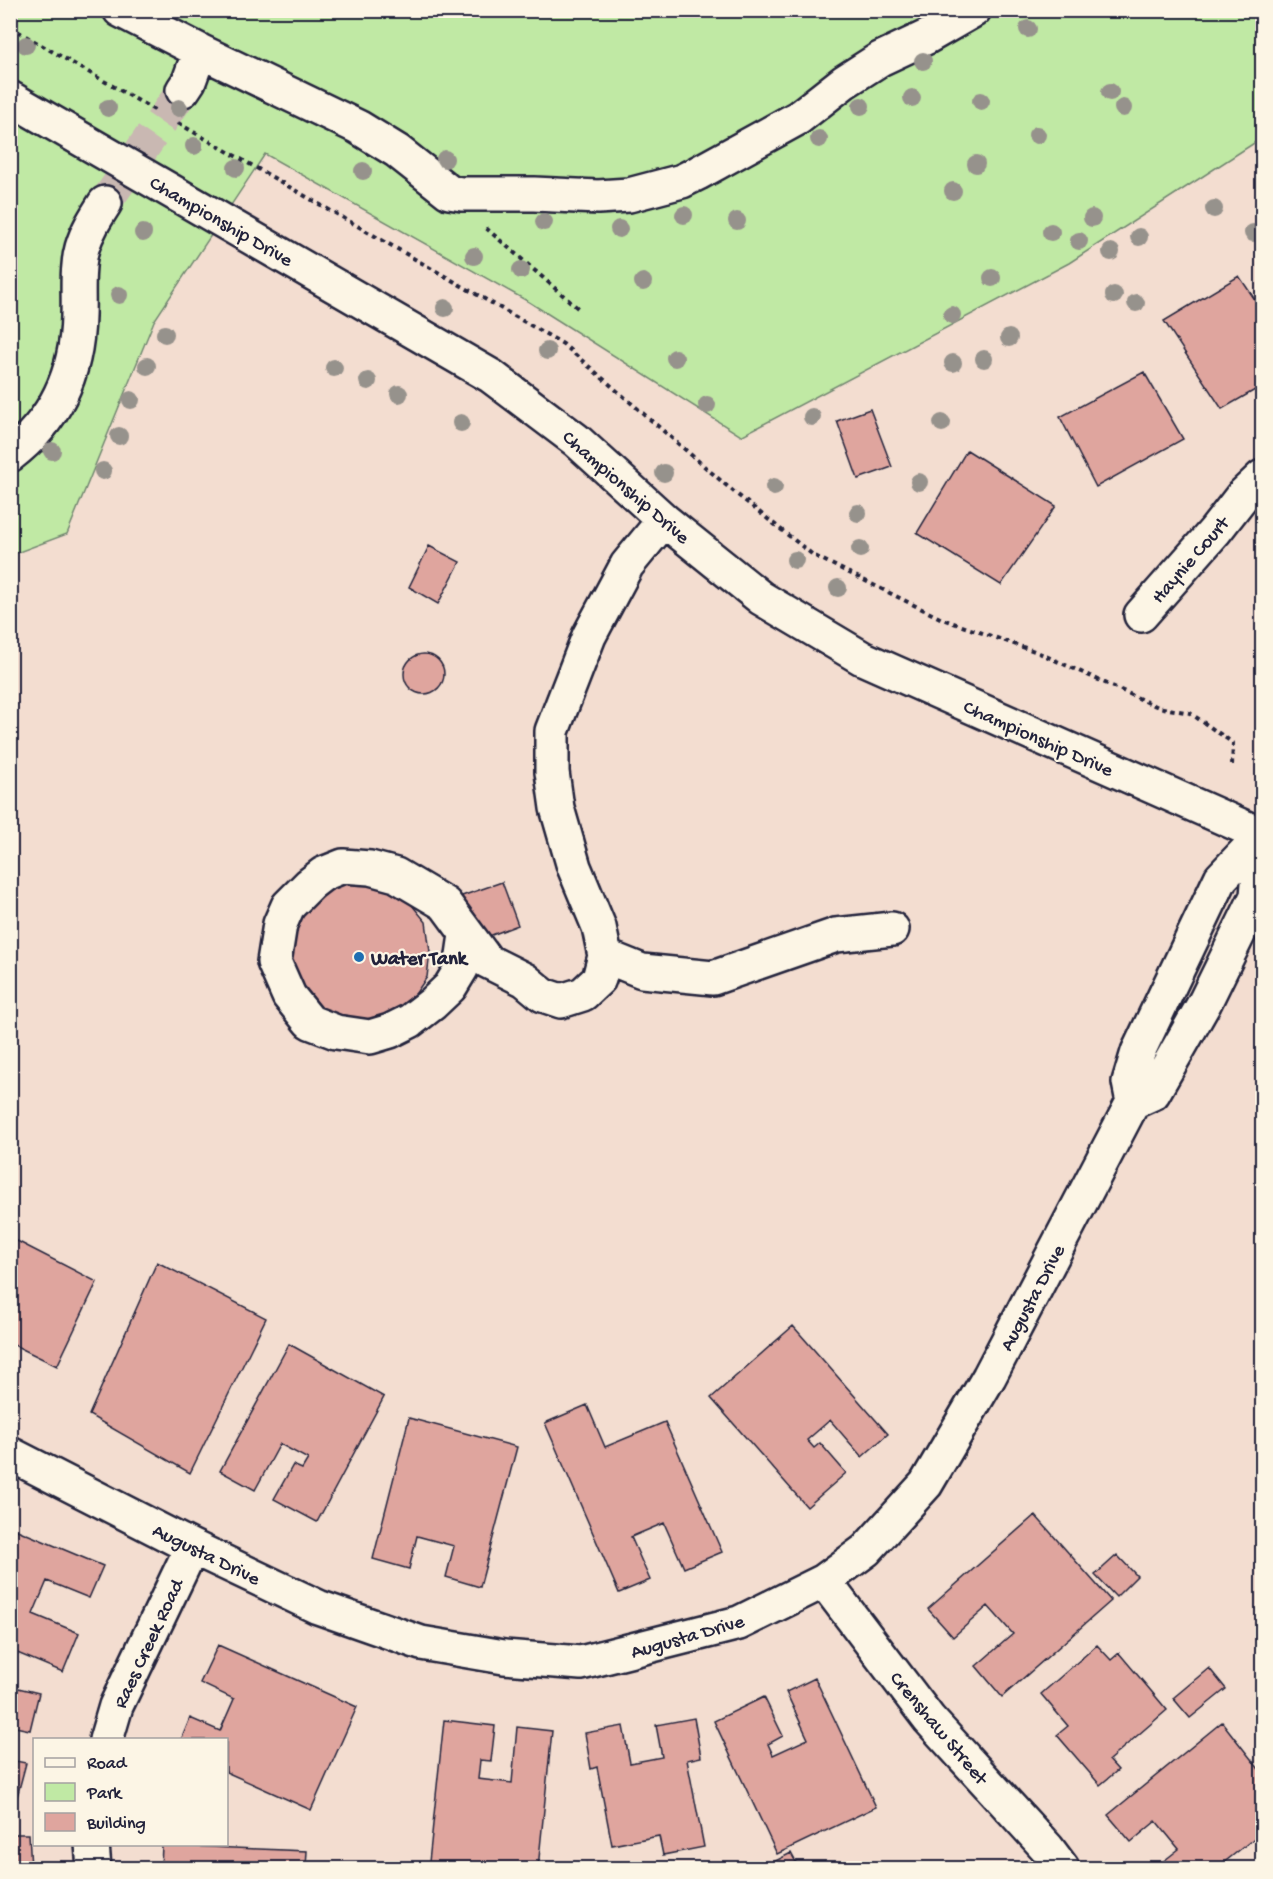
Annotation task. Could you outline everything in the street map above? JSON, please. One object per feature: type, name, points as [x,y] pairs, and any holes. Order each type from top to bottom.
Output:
[{"type":"street","points":[[120,10],[358,128],[397,151],[448,192],[598,197],[629,195],[682,181],[798,118],[844,82],[880,59],[927,37],[974,10]]},
{"type":"street","points":[[183,90],[189,81],[200,51]]},
{"type":"street","name":"Championship Drive","points":[[10,98],[491,376],[576,440],[664,520],[761,598],[862,658],[1262,835]]},
{"type":"street","points":[[10,455],[44,422],[61,397],[75,352],[81,249],[90,227],[105,203]]},
{"type":"street","name":"Haynie Court","points":[[1141,615],[1215,531],[1243,495],[1263,477]]},
{"type":"street","points":[[466,935],[461,969],[450,987],[410,1020],[390,1031],[370,1037],[336,1032],[310,1022],[289,996],[274,962],[280,924],[288,906],[317,879],[343,866],[370,868],[396,875],[445,904],[487,961],[525,980],[543,996],[561,1001],[583,994],[599,979],[605,956],[599,927],[574,867],[557,808],[552,772],[552,731],[589,636],[627,565],[664,520]]},
{"type":"street","name":"Augusta Drive","points":[[10,1454],[192,1547],[318,1607],[421,1643],[504,1657],[581,1664],[739,1623],[824,1581],[866,1550],[926,1484],[989,1377],[1133,1101],[1153,1093],[1206,1002],[1257,896],[1262,835]]},
{"type":"street","points":[[605,956],[642,971],[712,978],[836,935],[892,929]]},
{"type":"street","name":"Raes Creek Road","points":[[107,1738],[116,1706],[192,1547]]},
{"type":"street","name":"Crenshaw Street","points":[[824,1581],[929,1719],[1047,1848],[1062,1869]]},
{"type":"street","points":[[92,1846],[94,1869]]},
{"type":"path","points":[[10,27],[164,115]]},
{"type":"path","points":[[174,121],[563,344],[734,492],[813,555],[942,618],[1037,652],[1158,707],[1190,713],[1233,744],[1232,765]]},
{"type":"path","points":[[486,227],[580,310]]},
{"type":"green space","points":[[11,11],[1262,11],[1262,138],[1069,263],[741,436],[529,302],[265,154],[154,321],[67,534],[11,555]]},
{"type":"building","points":[[1239,276],[1262,310],[1262,386],[1222,409],[1164,321]]},
{"type":"building","points":[[1144,372],[1183,439],[1096,487],[1060,417]]},
{"type":"building","points":[[870,409],[892,467],[858,479],[837,421]]},
{"type":"building","points":[[967,450],[1056,506],[1001,585],[917,533]]},
{"type":"building","points":[[429,546],[460,562],[438,604],[409,587]]},
{"type":"building","points":[[424,654],[438,660],[444,674],[438,688],[424,694],[410,688],[404,674],[410,660]]},
{"type":"building","name":"Water Tank","points":[[354,881],[391,889],[406,898],[426,922],[430,952],[427,977],[407,1006],[367,1023],[315,1009],[289,962],[291,937],[299,914],[322,894],[336,886]]},
{"type":"building","points":[[502,882],[518,925],[476,941],[459,897]]},
{"type":"building","points":[[15,1240],[97,1282],[57,1366],[10,1343],[10,1251]]},
{"type":"building","points":[[157,1262],[266,1318],[190,1473],[89,1415]]},
{"type":"building","points":[[793,1326],[888,1434],[862,1457],[830,1420],[807,1440],[814,1448],[820,1443],[846,1473],[807,1507],[711,1398]]},
{"type":"building","points":[[289,1344],[384,1397],[317,1522],[274,1499],[293,1465],[302,1469],[308,1459],[280,1444],[255,1490],[220,1471]]},
{"type":"building","points":[[587,1405],[605,1447],[665,1422],[722,1552],[684,1568],[664,1523],[631,1537],[650,1580],[619,1593],[545,1423]]},
{"type":"building","points":[[409,1418],[517,1447],[480,1587],[446,1577],[454,1546],[417,1536],[409,1569],[373,1559]]},
{"type":"building","points":[[1035,1515],[1111,1601],[1002,1697],[976,1666],[1013,1634],[988,1606],[953,1637],[928,1609]]},
{"type":"building","points":[[10,1527],[103,1566],[89,1598],[47,1581],[33,1614],[79,1633],[63,1672],[10,1650]]},
{"type":"building","points":[[1117,1555],[1137,1576],[1116,1597],[1095,1575]]},
{"type":"building","points":[[218,1645],[357,1707],[311,1810],[228,1773],[228,1738],[182,1738],[190,1718],[220,1731],[234,1699],[200,1683]]},
{"type":"building","points":[[1097,1645],[1111,1660],[1119,1653],[1167,1710],[1109,1760],[1118,1770],[1100,1785],[1057,1735],[1068,1726],[1041,1694]]},
{"type":"building","points":[[1209,1668],[1226,1689],[1190,1718],[1173,1698]]},
{"type":"building","points":[[815,1678],[876,1807],[777,1854],[714,1721],[764,1697],[783,1736],[768,1744],[773,1755],[808,1739],[786,1692]]},
{"type":"building","points":[[10,1686],[39,1693],[30,1730],[10,1726]]},
{"type":"building","points":[[694,1718],[701,1757],[687,1760],[704,1847],[663,1855],[659,1836],[612,1845],[597,1767],[591,1769],[585,1733],[623,1726],[630,1763],[662,1757],[656,1725]]},
{"type":"building","points":[[444,1720],[495,1726],[491,1761],[480,1760],[478,1779],[512,1783],[517,1727],[552,1731],[538,1868],[490,1868],[429,1862]]},
{"type":"building","points":[[1222,1722],[1262,1773],[1262,1832],[1217,1868],[1155,1868],[1179,1849],[1156,1821],[1131,1842],[1108,1815]]},
{"type":"building","points":[[10,1760],[26,1763],[17,1797],[10,1795]]},
{"type":"building","points":[[10,1834],[29,1834],[31,1868],[10,1868]]},
{"type":"building","points":[[162,1846],[307,1851],[306,1868],[161,1868]]},
{"type":"building","points":[[791,1853],[799,1868],[762,1868]]},
{"type":"tunnel","points":[[105,203],[183,90]]},
{"type":"place","name":"Water Tank","points":[[359,957]]}]
